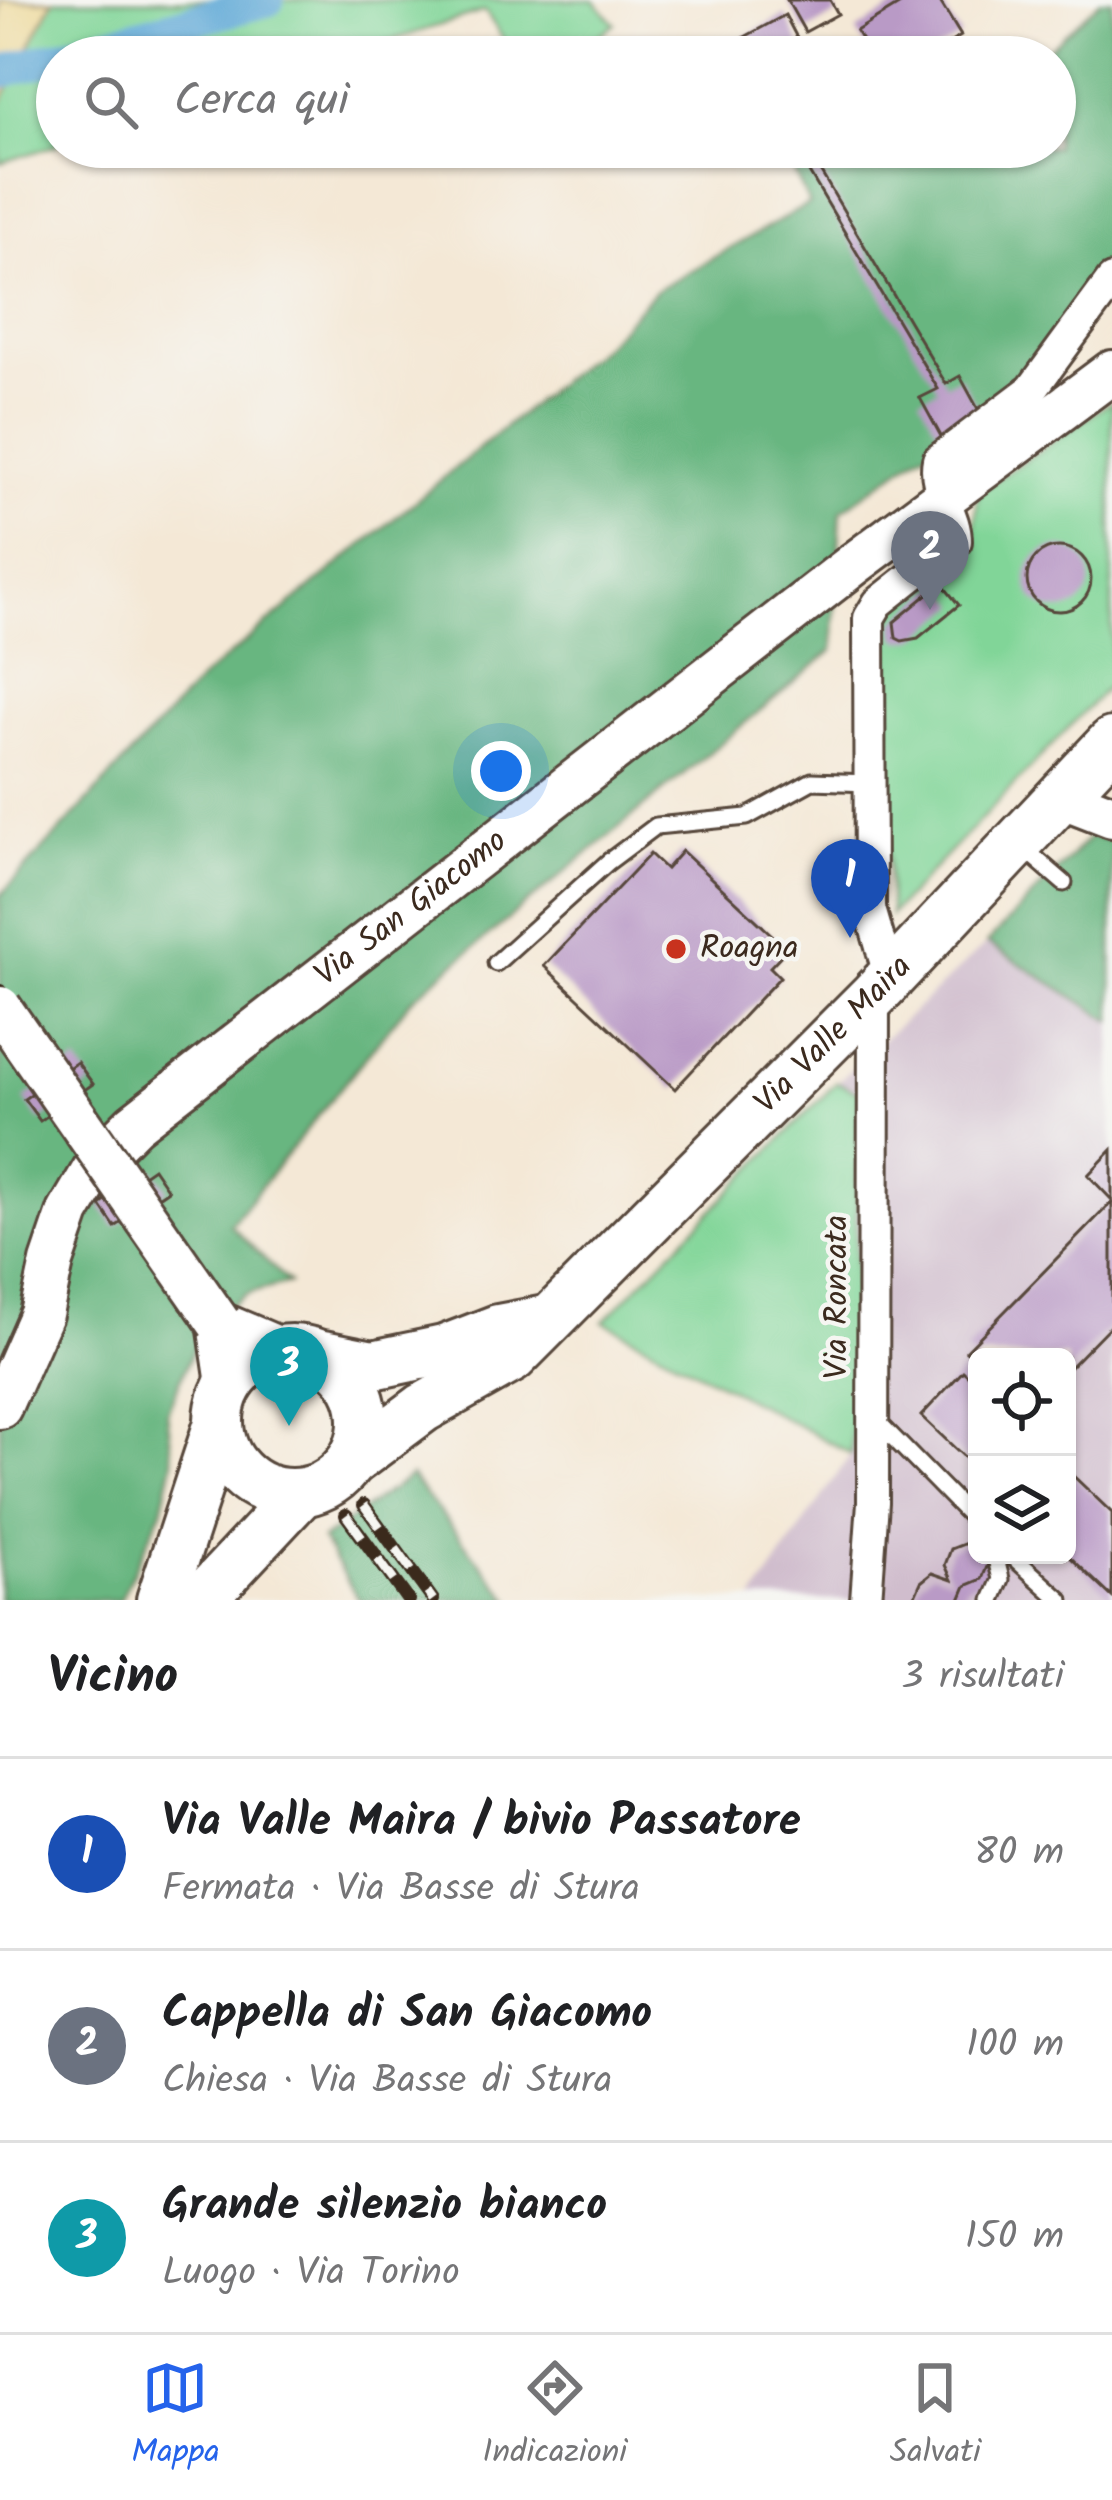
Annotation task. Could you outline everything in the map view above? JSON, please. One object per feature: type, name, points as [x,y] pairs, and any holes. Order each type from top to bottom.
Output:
[{"type":"main road","name":"Via San Giacomo","points":[[0,1407],[41,1314],[69,1212],[102,1156],[134,1124],[1112,372]]},
{"type":"main road","name":"Via Valle Maira","points":[[353,1460],[423,1408],[512,1358],[882,987],[1112,742]]},
{"type":"main road","points":[[1063,797],[1112,816]]},
{"type":"main road","points":[[0,1008],[219,1323],[224,1450],[236,1469],[255,1485],[277,1492],[301,1493],[322,1487],[353,1460],[363,1437],[361,1401],[343,1370],[219,1323]]},
{"type":"main road","points":[[161,1600],[223,1405],[242,1367],[260,1355],[302,1352],[373,1365],[444,1350],[498,1329],[546,1321]]},
{"type":"main road","points":[[201,1600],[301,1493]]},
{"type":"street","points":[[944,497],[935,472],[938,460],[1032,389],[1112,280]]},
{"type":"street","name":"Via Roncata","points":[[866,1600],[873,1502],[882,987],[870,909],[869,618],[878,603],[956,541],[956,527],[944,497]]},
{"type":"lane","points":[[496,963],[608,862],[656,826],[747,817],[812,781],[868,783]]},
{"type":"lane","points":[[1018,843],[1064,884]]},
{"type":"lane","points":[[873,1417],[968,1513]]},
{"type":"lane","points":[[992,1600],[1001,1579],[997,1564]]},
{"type":"lane","points":[[1021,1564],[1061,1600]]},
{"type":"shaded area","points":[[987,943],[1112,1021],[1112,1600],[753,1600],[851,1454],[859,1094],[837,1082]]},
{"type":"green space","points":[[53,0],[594,0],[615,24],[598,36],[501,36],[485,11],[405,36],[36,36],[36,152],[0,163],[0,105]]},
{"type":"green space","points":[[1101,0],[1112,0],[1112,262],[1078,312],[983,418],[919,455],[841,511],[833,650],[412,999],[230,1225],[289,1283],[247,1294],[196,1331],[197,1340],[167,1412],[173,1462],[162,1510],[120,1600],[0,1600],[0,896],[202,678],[605,344],[656,290],[809,204],[792,168],[1076,168],[1076,36],[1062,36]]},
{"type":"green space","points":[[1112,401],[1112,682],[890,915],[880,634],[895,605],[964,559],[975,525],[978,492]]},
{"type":"green space","points":[[1091,836],[1112,841],[1112,1021],[987,943]]},
{"type":"green space","points":[[837,1082],[859,1093],[851,1454],[604,1321]]},
{"type":"green space","points":[[410,1476],[511,1600],[359,1600],[322,1540]]},
{"type":"sand","points":[[0,0],[53,0],[0,105]]},
{"type":"building","points":[[787,0],[830,0],[838,14],[805,32]]},
{"type":"building","points":[[907,0],[939,0],[961,36],[859,36],[856,31]]},
{"type":"building","points":[[785,15],[796,36],[746,36]]},
{"type":"building","points":[[806,168],[818,168],[946,384],[960,376],[983,418],[943,440],[920,398],[938,389]]},
{"type":"building","points":[[1059,547],[1081,557],[1091,579],[1081,601],[1059,611],[1037,601],[1027,579],[1037,557]]},
{"type":"building","points":[[941,583],[959,605],[918,638],[896,638],[894,622]]},
{"type":"building","points":[[682,851],[787,949],[770,967],[780,977],[675,1089],[544,966],[650,854],[666,869]]},
{"type":"building","points":[[77,1062],[93,1084],[40,1121],[24,1099]]},
{"type":"building","points":[[1112,1150],[1112,1200],[1088,1175]]},
{"type":"building","points":[[153,1168],[168,1190],[115,1227],[100,1205]]},
{"type":"building","points":[[1112,1202],[1112,1324],[1076,1361],[1076,1348],[969,1348]]},
{"type":"building","points":[[963,1371],[968,1376],[968,1460],[921,1416]]},
{"type":"building","points":[[1076,1479],[1112,1513],[1112,1597],[1076,1563]]},
{"type":"building","points":[[968,1544],[968,1564],[988,1564],[982,1579],[966,1586],[960,1600],[913,1600],[921,1582],[932,1573],[952,1580],[945,1565],[951,1549]]},
{"type":"waterway","points":[[134,36],[268,0]]},
{"type":"waterway","points":[[0,72],[36,62]]},
{"type":"railway","points":[[0,991],[224,1313]]},
{"type":"railway","points":[[0,1028],[207,1325]]},
{"type":"railway","points":[[364,1505],[433,1600]]},
{"type":"railway","points":[[346,1515],[408,1600]]},
{"type":"place","name":"Cappella di San Giacomo","points":[[930,610]]},
{"type":"place","name":"Via Valle Maira / bivio Passatore","points":[[850,938]]},
{"type":"place","name":"Roagna","points":[[676,949]]},
{"type":"place","name":"Grande silenzio bianco","points":[[289,1426]]}]
